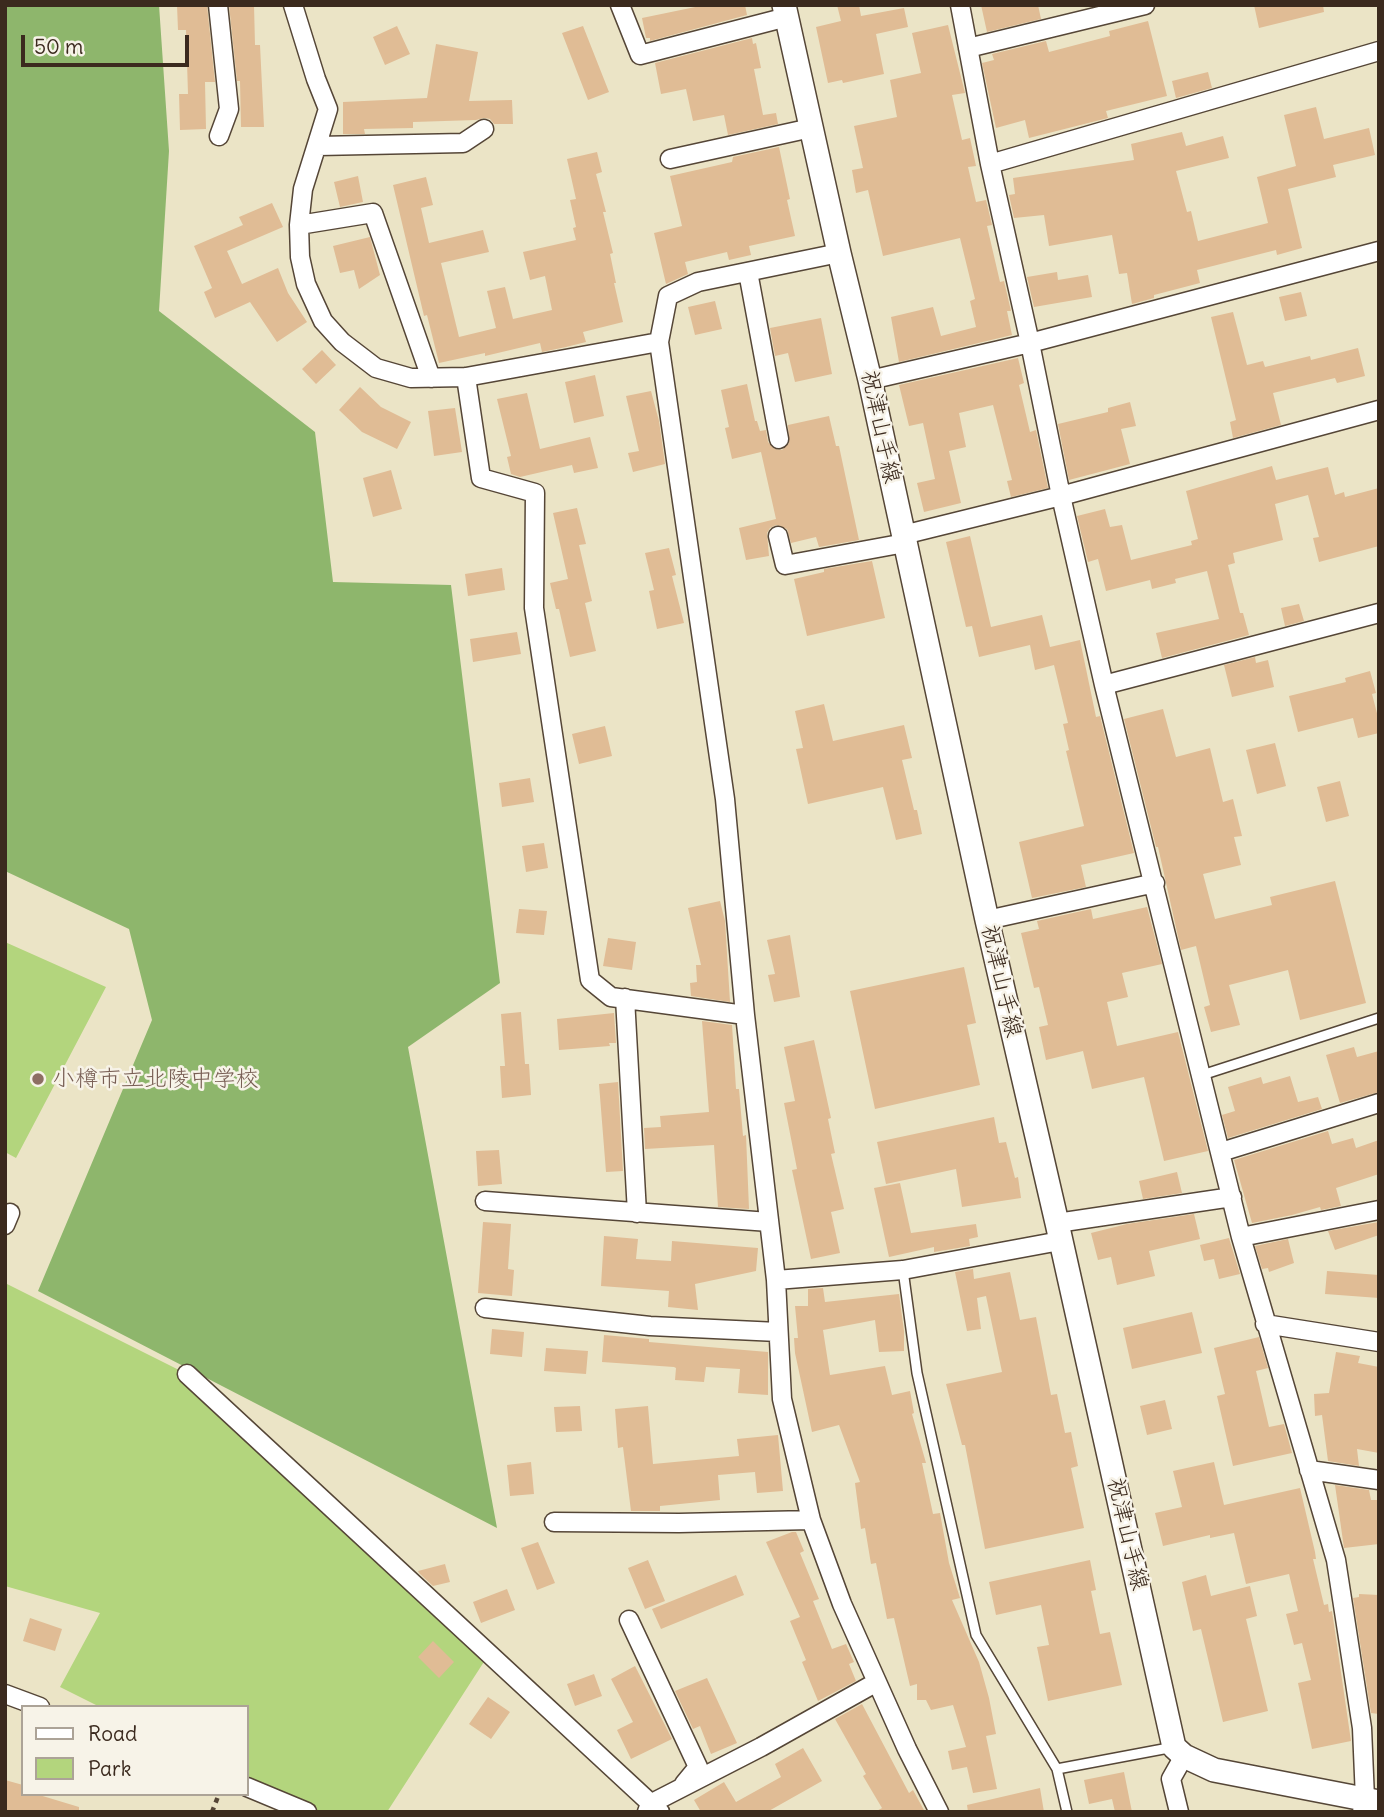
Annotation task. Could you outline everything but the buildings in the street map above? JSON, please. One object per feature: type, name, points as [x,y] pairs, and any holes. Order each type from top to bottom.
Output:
[{"type":"street","points":[[218,5],[229,110],[219,136]]},
{"type":"street","points":[[293,5],[328,109],[303,189],[299,225],[300,257],[306,284],[323,321],[342,342],[376,368],[411,378],[466,377],[659,342]]},
{"type":"street","points":[[620,5],[640,55],[785,11]]},
{"type":"street","points":[[960,5],[990,164],[1031,342],[1060,496],[1104,685],[1241,1237],[1336,1560],[1363,1728],[1369,1804],[1214,1770],[1179,1752],[1171,1779],[1179,1812]]},
{"type":"street","points":[[968,48],[1146,5]]},
{"type":"street","name":"祝津山手線","points":[[785,11],[870,380],[987,920],[1179,1752]]},
{"type":"street","points":[[990,164],[1379,51]]},
{"type":"street","points":[[670,159],[811,128]]},
{"type":"street","points":[[318,146],[463,143],[484,129]]},
{"type":"street","points":[[299,225],[373,214],[431,377]]},
{"type":"street","points":[[870,380],[1031,342],[1379,251]]},
{"type":"street","points":[[839,253],[698,282],[668,296],[659,342],[725,799],[745,1014],[776,1280],[782,1399],[811,1520],[842,1604],[907,1749],[939,1812]]},
{"type":"street","points":[[748,272],[779,439]]},
{"type":"street","points":[[466,377],[481,478],[536,493],[534,608],[590,980],[611,996],[745,1014]]},
{"type":"street","points":[[778,536],[785,565],[904,538],[1379,410]]},
{"type":"street","points":[[1104,685],[1379,613]]},
{"type":"street","points":[[987,920],[1155,883]]},
{"type":"street","points":[[625,998],[637,1213]]},
{"type":"street","points":[[1221,1152],[1379,1103]]},
{"type":"street","points":[[776,1280],[903,1270],[1059,1232],[1232,1197]]},
{"type":"street","points":[[485,1201],[769,1222]]},
{"type":"street","points":[[1241,1237],[1379,1210]]},
{"type":"street","points":[[485,1308],[650,1326],[778,1332]]},
{"type":"street","points":[[1265,1324],[1379,1342]]},
{"type":"street","points":[[187,1374],[653,1809],[679,1790],[877,1682]]},
{"type":"street","points":[[1308,1469],[1379,1480]]},
{"type":"street","points":[[554,1522],[811,1520]]},
{"type":"street","points":[[629,1620],[698,1767],[679,1790]]},
{"type":"street","points":[[5,1694],[35,1705]]},
{"type":"street","points":[[248,1787],[307,1812]]},
{"type":"lane","points":[[1202,1075],[1379,1018]]},
{"type":"lane","points":[[903,1270],[917,1373],[976,1635],[1057,1769],[1067,1812]]},
{"type":"lane","points":[[1057,1769],[1179,1752]]},
{"type":"green space","points":[[5,5],[159,5],[169,151],[159,311],[315,432],[333,582],[451,585],[500,983],[408,1047],[497,1528],[38,1291],[152,1020],[129,929],[5,871]]},
{"type":"green space","name":"小樽市立北陵中学校","points":[[5,942],[106,987],[16,1158],[5,1152]]},
{"type":"green space","points":[[5,1283],[187,1374],[489,1654],[387,1812],[317,1812],[248,1778],[248,1705],[96,1705],[60,1687],[100,1613],[5,1586]]},
{"type":"place","name":"小樽市立北陵中学校","points":[[38,1079]]}]
